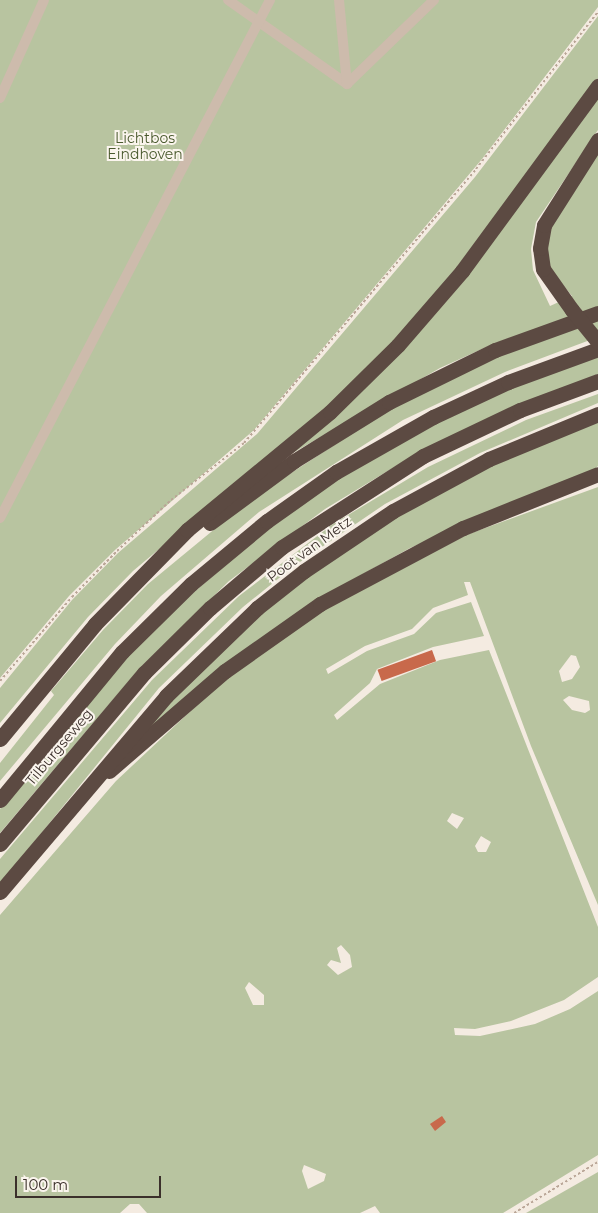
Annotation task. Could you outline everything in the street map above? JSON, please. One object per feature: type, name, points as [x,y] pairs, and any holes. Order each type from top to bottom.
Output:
[{"type":"highway","points":[[0,739],[95,624],[196,522],[330,412],[398,345],[462,271],[598,86]]},
{"type":"highway","points":[[598,140],[544,225],[540,248],[543,269],[554,291],[598,342]]},
{"type":"highway","points":[[144,575],[248,493],[344,428],[495,350],[598,313]]},
{"type":"highway","name":"Tilburgseweg","points":[[0,800],[122,652],[221,558],[336,472],[458,404],[598,349]]},
{"type":"highway","name":"Poot van Metz","points":[[144,673],[233,587],[306,530],[367,489],[495,420],[598,381]]},
{"type":"highway","name":"Poot van Metz","points":[[91,784],[211,649],[304,570],[393,511],[460,474],[528,441],[598,414]]},
{"type":"highway","points":[[0,892],[91,784],[130,756],[226,671],[320,604],[462,528],[598,474]]},
{"type":"highway","name":"Tilburgseweg","points":[[0,844],[144,673]]},
{"type":"street","points":[[0,98],[44,0]]},
{"type":"street","points":[[228,0],[347,84]]},
{"type":"street","points":[[0,518],[270,0]]},
{"type":"street","points":[[339,0],[347,84]]},
{"type":"street","points":[[347,84],[434,0]]},
{"type":"path","points":[[0,681],[72,597],[117,551],[171,500],[244,443],[476,170],[598,12]]},
{"type":"path","points":[[514,1213],[598,1162]]},
{"type":"green space","name":"Lichtbos Eindhoven","points":[[0,0],[598,0],[598,7],[482,159],[254,430],[115,550],[69,596],[0,678]]},
{"type":"green space","points":[[598,16],[598,78],[457,267],[395,340],[327,408],[133,571],[88,617],[0,723],[0,688],[72,600],[118,553],[257,434],[475,177]]},
{"type":"green space","points":[[598,96],[598,130],[536,222],[531,249],[533,270],[550,306],[572,296],[550,269],[547,249],[551,227],[598,150],[598,307],[493,344],[440,368],[291,454],[334,417]]},
{"type":"green space","points":[[598,318],[598,337],[505,372],[403,420],[259,512],[161,596],[115,644],[0,781],[0,763],[54,695],[51,691],[103,630],[148,584],[251,499],[393,407],[497,355]]},
{"type":"green space","points":[[598,356],[598,374],[419,452],[325,509],[229,581],[139,669],[0,833],[0,809],[127,657],[172,611],[270,527],[315,493],[410,436],[510,388]]},
{"type":"green space","points":[[598,394],[598,403],[480,453],[385,504],[294,566],[243,607],[159,688],[0,884],[0,859],[152,680],[239,596],[333,524],[428,467],[526,420]]},
{"type":"green space","points":[[598,419],[598,466],[594,470],[410,548],[318,599],[107,773],[172,700],[252,621],[303,579],[394,518],[485,467]]},
{"type":"green space","points":[[598,487],[598,905],[531,746],[470,582],[464,582],[468,595],[433,608],[412,629],[365,646],[326,669],[328,674],[367,651],[414,634],[436,613],[471,602],[484,636],[433,647],[377,669],[370,683],[334,715],[337,720],[380,684],[440,660],[489,650],[598,927],[598,977],[564,1000],[511,1021],[475,1029],[454,1028],[455,1035],[480,1036],[535,1024],[570,1009],[598,991],[598,1155],[503,1213],[380,1213],[375,1206],[360,1213],[147,1213],[139,1204],[130,1204],[120,1213],[0,1213],[0,915],[116,781],[228,676],[323,609],[466,535]],"holes":[[[571,655],[576,656],[580,667],[572,679],[562,682],[559,671]],[[569,696],[589,701],[590,710],[585,713],[572,710],[563,700]],[[452,813],[464,818],[457,829],[447,821]],[[481,836],[491,842],[486,852],[478,852],[475,846]],[[341,945],[350,955],[352,967],[338,975],[327,965],[331,960],[341,963],[337,948]],[[249,982],[264,995],[264,1005],[253,1005],[245,988]],[[304,1165],[326,1174],[324,1181],[308,1189],[302,1171]]]},
{"type":"green space","points":[[598,1172],[598,1213],[526,1213]]},
{"type":"building","points":[[432,650],[436,661],[382,681],[377,670]]},
{"type":"building","points":[[442,1116],[446,1122],[435,1131],[430,1124]]}]
